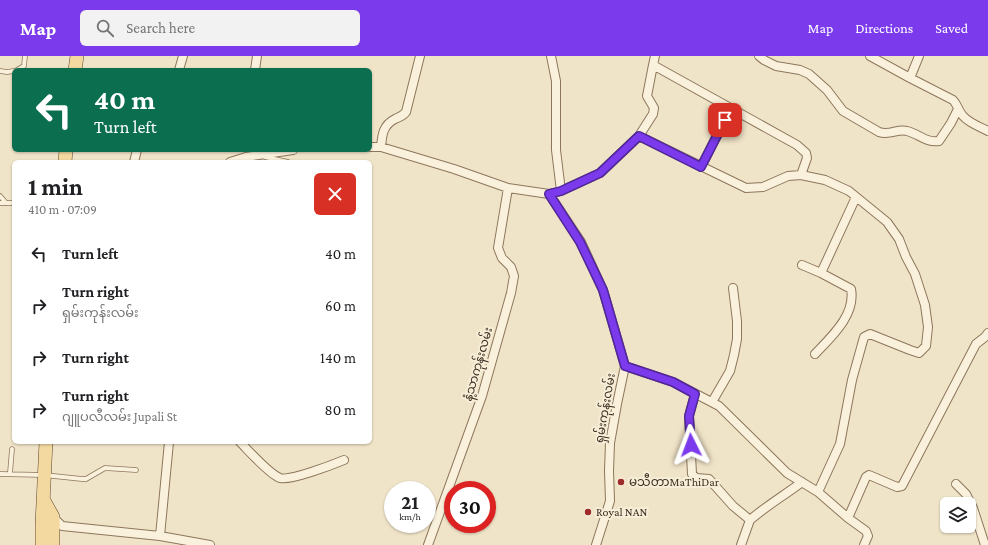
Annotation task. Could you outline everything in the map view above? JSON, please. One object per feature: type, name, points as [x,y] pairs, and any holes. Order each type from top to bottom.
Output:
[{"type":"main road","points":[[75,68],[77,56]]},
{"type":"main road","points":[[42,545],[46,444]]},
{"type":"main road","points":[[43,499],[53,521],[53,545]]},
{"type":"street","points":[[180,68],[183,56]]},
{"type":"street","points":[[256,68],[257,56]]},
{"type":"street","points":[[381,147],[382,132],[389,122],[406,112],[420,56]]},
{"type":"street","points":[[551,56],[556,81],[556,150],[561,191]]},
{"type":"street","points":[[372,147],[381,147],[454,169],[508,188],[549,194],[561,191],[600,173],[639,136],[653,114],[654,108],[648,96],[655,56]]},
{"type":"street","points":[[759,56],[776,66],[800,70],[809,74],[827,90],[843,111],[884,134],[906,130],[927,141],[940,141],[958,109]]},
{"type":"street","points":[[870,56],[953,100],[958,104],[958,109],[963,116],[988,131]]},
{"type":"street","points":[[910,78],[919,56]]},
{"type":"street","points":[[654,65],[797,146],[806,153],[807,158],[801,175]]},
{"type":"street","points":[[701,167],[731,108]]},
{"type":"street","points":[[639,136],[746,188],[764,187],[788,176],[801,175],[825,180],[849,191],[887,222],[899,239],[915,274],[925,305],[928,327],[926,346],[919,353],[870,334],[864,338],[852,380],[840,444],[818,492]]},
{"type":"street","points":[[234,160],[246,154],[258,155],[279,152]]},
{"type":"street","name":"နံ့သာကုန်းလမ်း","points":[[428,545],[482,396],[511,293],[514,276],[511,267],[502,258],[498,248],[508,188]]},
{"type":"street","name":"ရှမ်းကုန်းလမ်း","points":[[549,194],[580,242],[603,290],[625,366],[610,443],[610,500],[596,545]]},
{"type":"street","points":[[821,273],[856,197]]},
{"type":"street","points":[[802,265],[851,289],[852,295],[848,313],[837,330],[815,354]]},
{"type":"street","points":[[712,402],[730,371],[734,355],[737,338],[737,321],[733,288]]},
{"type":"street","points":[[848,518],[866,477],[869,476],[897,487],[902,486],[976,344],[988,333]]},
{"type":"street","points":[[625,366],[673,382],[719,406],[787,473],[818,492],[867,533],[868,536],[864,545]]},
{"type":"street","points":[[695,394],[689,416],[692,474],[696,478],[709,479],[733,506],[750,520]]},
{"type":"street","points":[[160,536],[169,444]]},
{"type":"street","points":[[242,444],[272,473],[281,478],[291,477],[344,460]]},
{"type":"street","points":[[741,545],[750,520],[802,482]]},
{"type":"street","points":[[956,484],[966,494],[973,508],[985,545]]},
{"type":"street","points":[[53,521],[62,526],[160,536],[210,545]]},
{"type":"lane","points":[[20,68],[24,66],[25,56]]},
{"type":"lane","points":[[0,71],[12,71]]},
{"type":"lane","points":[[258,155],[279,160]]},
{"type":"lane","points":[[0,196],[6,203]]},
{"type":"lane","points":[[0,203],[12,203]]},
{"type":"lane","points":[[10,473],[12,449]]},
{"type":"lane","points":[[0,474],[10,473],[86,479],[105,468],[136,470]]},
{"type":"place","name":"မသီတာMaThiDar","points":[[621,482]]},
{"type":"place","name":"Royal NAN","points":[[588,512]]},
{"type":"route","points":[[691,445],[689,416],[695,394],[673,382],[625,366],[603,290],[580,242],[549,194],[561,191],[600,173],[639,136],[701,167],[725,120]]}]
